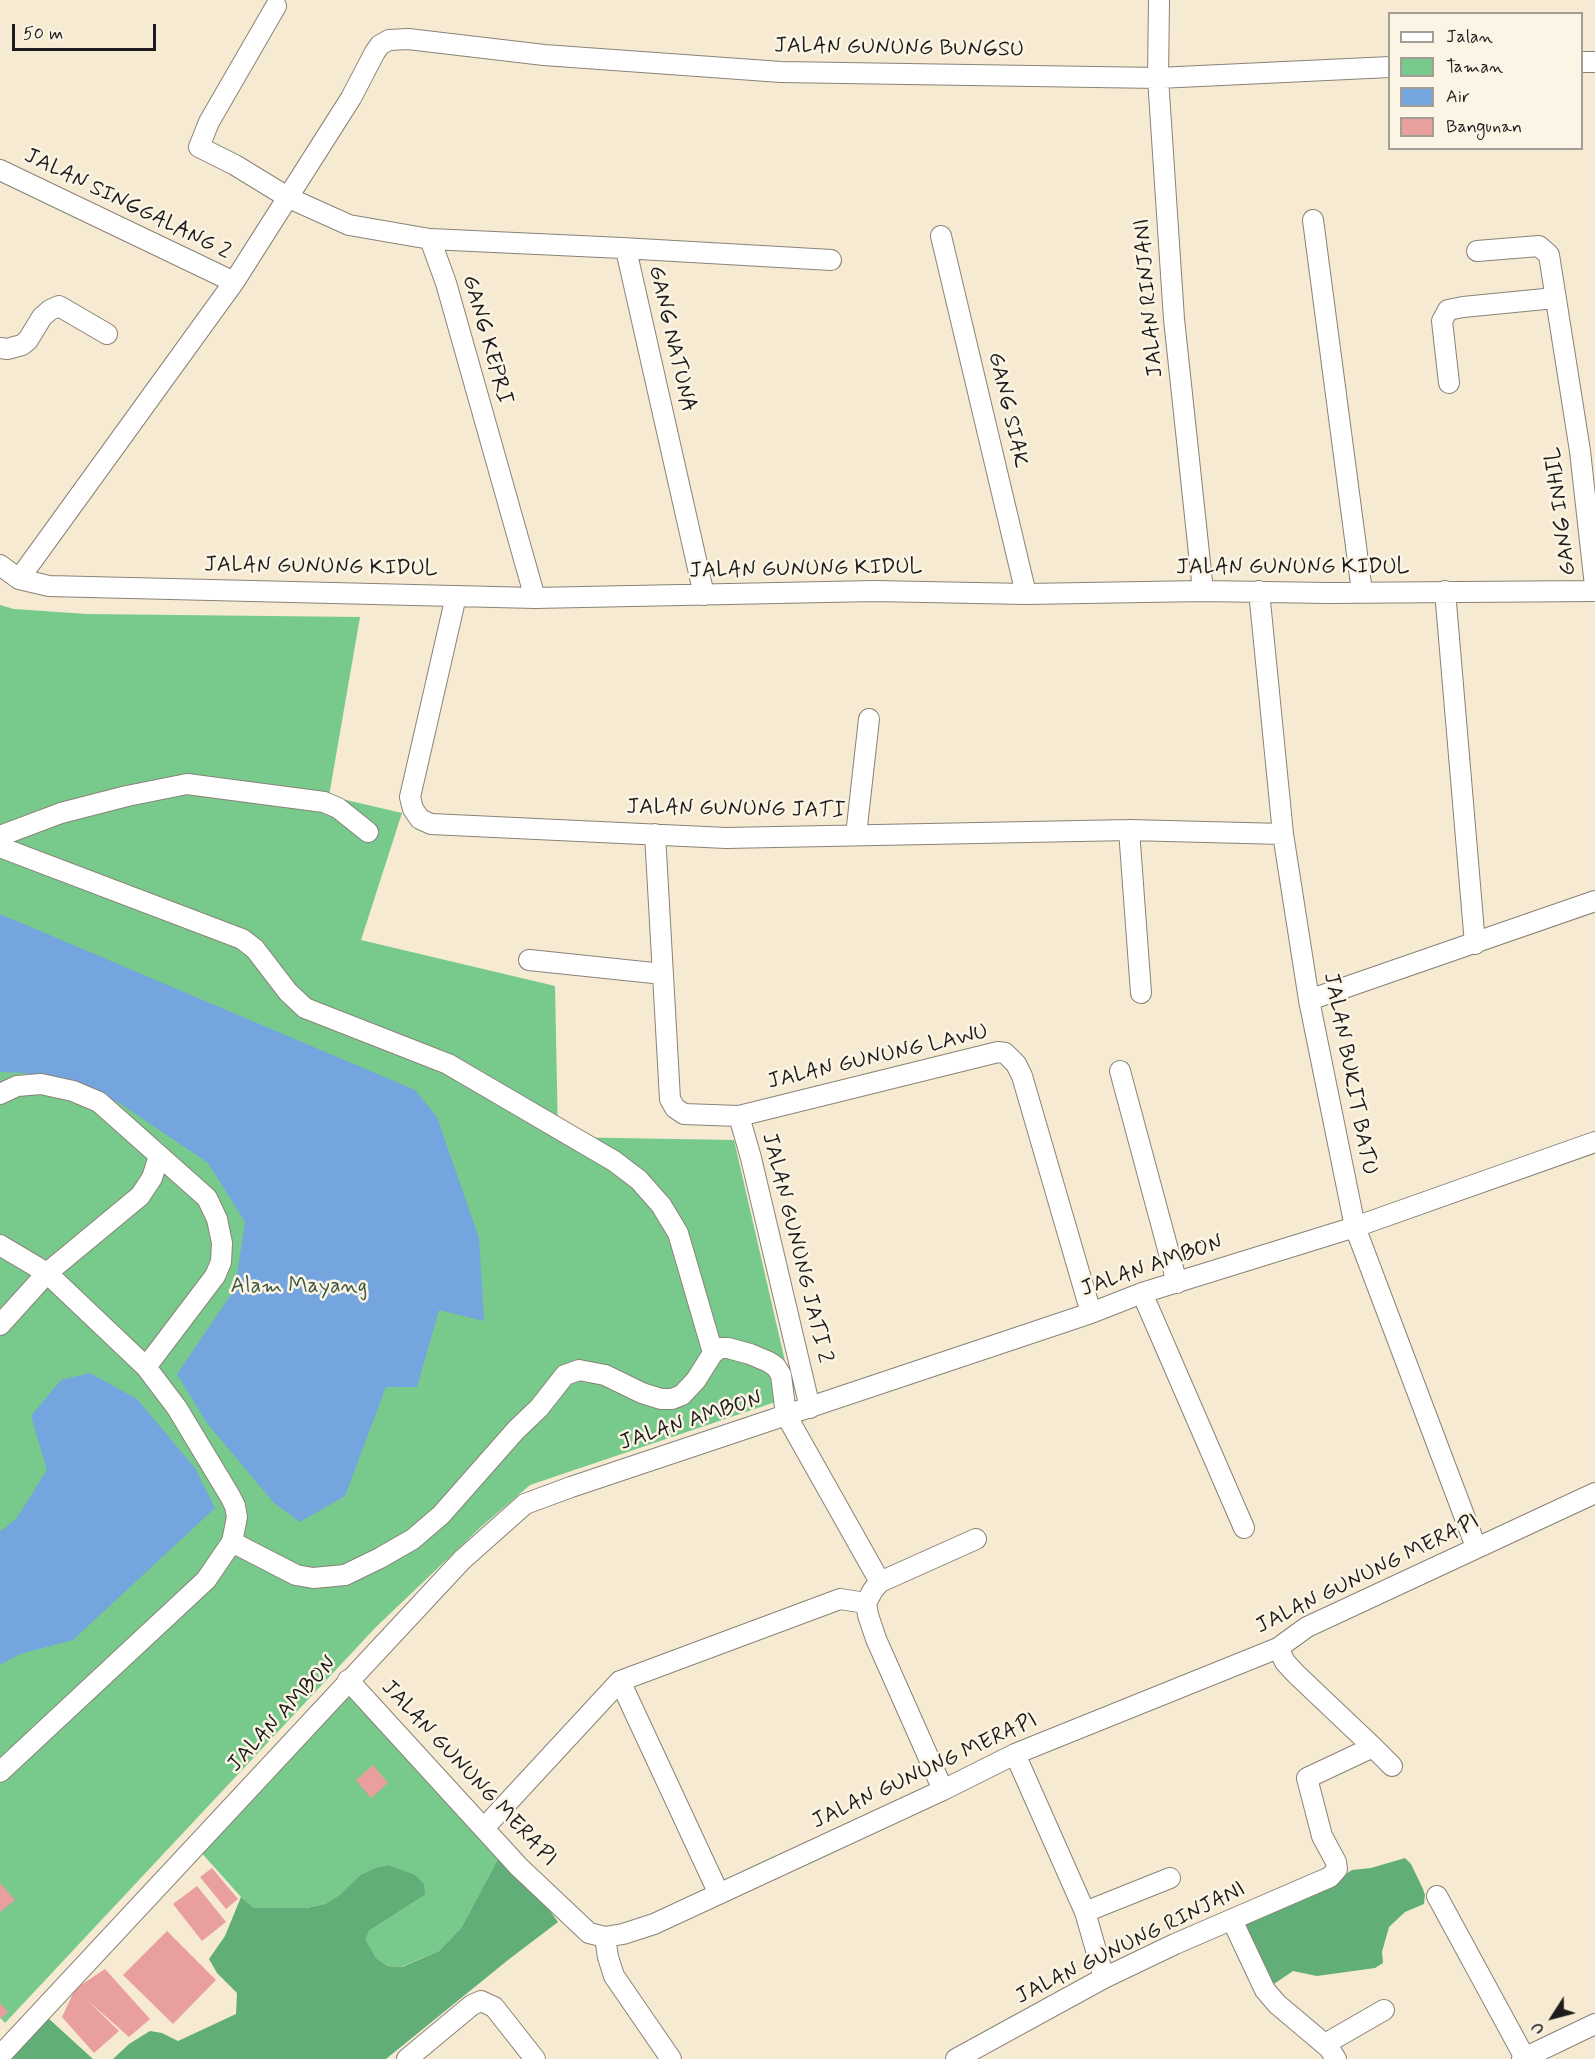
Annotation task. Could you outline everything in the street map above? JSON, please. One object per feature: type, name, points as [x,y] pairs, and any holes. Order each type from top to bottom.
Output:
[{"type":"street","name":"JALAN RINJANI","points":[[1159,0],[1158,78],[1174,319],[1203,591]]},
{"type":"street","points":[[276,6],[209,123],[199,147],[235,165],[289,198],[349,225],[430,239]]},
{"type":"street","name":"JALAN GUNUNG BUNGSU","points":[[19,579],[234,282],[351,98],[380,45],[393,38],[544,55],[781,72],[1158,78],[1388,67]]},
{"type":"street","name":"JALAN SINGGALANG 2","points":[[0,170],[234,282]]},
{"type":"street","points":[[1313,220],[1362,592]]},
{"type":"street","name":"GANG SIAK","points":[[941,236],[1026,594]]},
{"type":"street","name":"GANG NATUNA","points":[[430,239],[622,248],[627,254],[704,595]]},
{"type":"street","name":"GANG KEPRI","points":[[430,239],[446,283],[535,598]]},
{"type":"street","points":[[622,248],[831,260]]},
{"type":"street","name":"GANG INHIL","points":[[1477,251],[1542,248],[1549,255],[1580,451],[1595,586]]},
{"type":"street","points":[[1449,383],[1442,321],[1448,310],[1555,298]]},
{"type":"street","points":[[0,348],[7,350],[22,345],[42,317],[59,306],[106,334]]},
{"type":"street","points":[[0,566],[19,579]]},
{"type":"street","name":"JALAN GUNUNG KIDUL","points":[[19,579],[49,586],[535,598],[874,591],[1026,594],[1203,591],[1595,591]]},
{"type":"street","name":"JALAN BUKIT BATU","points":[[1259,591],[1284,834],[1309,1000],[1355,1227],[1476,1547]]},
{"type":"street","points":[[1445,591],[1475,944]]},
{"type":"street","name":"JALAN GUNUNG JATI","points":[[456,596],[410,797],[412,809],[420,819],[431,824],[726,838],[1129,830],[1284,834]]},
{"type":"street","points":[[856,835],[869,719]]},
{"type":"street","points":[[0,836],[62,813],[127,796],[187,784],[324,802],[338,808],[368,832]]},
{"type":"street","points":[[1129,830],[1141,993]]},
{"type":"street","name":"JALAN GUNUNG JATI 2","points":[[655,834],[670,1099],[675,1108],[684,1114],[739,1116],[810,1408]]},
{"type":"street","points":[[0,848],[242,939],[255,949],[288,992],[305,1008],[448,1064],[614,1161],[639,1180],[661,1205],[678,1233],[713,1353]]},
{"type":"street","points":[[1309,1000],[1595,901]]},
{"type":"street","points":[[529,960],[663,974]]},
{"type":"street","name":"JALAN GUNUNG LAWU","points":[[739,1116],[998,1052],[1005,1053],[1016,1064],[1022,1076],[1091,1313]]},
{"type":"street","points":[[1120,1071],[1177,1283]]},
{"type":"street","points":[[0,1094],[29,1083],[73,1091],[99,1102],[207,1198],[218,1219],[222,1243],[221,1262],[215,1276],[146,1367]]},
{"type":"street","name":"JALAN AMBON","points":[[0,2056],[462,1560],[525,1504],[1091,1313],[1143,1293],[1355,1227],[1595,1142]]},
{"type":"street","points":[[0,1325],[46,1273],[140,1196],[152,1178],[159,1156]]},
{"type":"street","points":[[0,1245],[46,1273],[146,1367],[177,1408],[235,1506],[237,1517],[232,1542],[206,1580],[0,1772]]},
{"type":"street","points":[[1143,1293],[1244,1528]]},
{"type":"street","points":[[232,1542],[296,1575],[312,1578],[345,1575],[413,1539],[441,1515],[516,1430],[539,1408],[565,1375],[579,1370],[605,1375],[642,1393],[661,1399],[672,1399],[682,1395],[696,1380],[713,1353],[720,1348],[728,1348],[769,1362],[776,1367],[781,1375],[786,1415],[880,1582]]},
{"type":"street","name":"JALAN GUNUNG MERAPI","points":[[348,1680],[519,1867],[589,1933],[605,1937],[654,1924],[943,1790],[1014,1754],[1278,1648],[1307,1627],[1595,1493]]},
{"type":"street","points":[[943,1790],[876,1639],[868,1615],[867,1603],[880,1582],[976,1539]]},
{"type":"street","points":[[484,1828],[620,1681],[840,1599],[867,1603]]},
{"type":"street","points":[[1278,1648],[1285,1662],[1296,1674],[1392,1766]]},
{"type":"street","points":[[620,1681],[719,1894]]},
{"type":"street","name":"JALAN GUNUNG RINJANI","points":[[956,2059],[1104,1978],[1330,1877],[1337,1869],[1336,1862],[1322,1836],[1307,1778],[1373,1747]]},
{"type":"street","points":[[1014,1754],[1085,1912],[1104,1978]]},
{"type":"street","points":[[1085,1912],[1170,1878]]},
{"type":"street","points":[[1437,1896],[1523,2058],[1595,2024]]},
{"type":"street","points":[[1232,1920],[1265,1990],[1277,2004],[1330,2052],[1384,2010]]},
{"type":"street","points":[[605,1937],[614,1976],[671,2059]]},
{"type":"street","points":[[407,2059],[428,2052],[472,2005],[482,2001],[494,2007],[535,2059]]},
{"type":"green space","name":"Alam Mayang","points":[[0,605],[14,609],[87,614],[360,617],[329,796],[402,813],[361,940],[555,986],[558,1137],[734,1140],[793,1396],[530,1485],[482,1526],[376,1627],[5,2023],[0,2017]]},
{"type":"green space","points":[[349,1691],[429,1772],[498,1859],[461,1928],[439,1951],[401,1967],[388,1966],[376,1958],[364,1939],[369,1931],[425,1895],[414,1874],[387,1865],[360,1875],[341,1895],[325,1904],[306,1908],[254,1908],[241,1897],[199,1850]]},
{"type":"green space","points":[[1405,1858],[1411,1864],[1423,1889],[1424,1904],[1405,1912],[1389,1927],[1382,1952],[1383,1963],[1375,1968],[1317,1976],[1293,1971],[1274,1984],[1267,1980],[1243,1920],[1333,1882],[1352,1870],[1371,1868]]},
{"type":"green space","points":[[498,1859],[545,1904],[558,1922],[386,2059],[113,2059],[129,2044],[150,2031],[162,2033],[178,2041],[236,2014],[237,1993],[217,1973],[209,1959],[225,1936],[241,1897],[254,1908],[306,1908],[325,1904],[340,1895],[360,1875],[376,1868],[388,1865],[414,1874],[424,1884],[425,1895],[369,1931],[365,1939],[376,1958],[388,1966],[402,1967],[439,1951],[461,1928]]},
{"type":"green space","points":[[48,2018],[93,2059],[10,2059]]},
{"type":"water","points":[[0,914],[415,1090],[437,1117],[479,1238],[484,1321],[439,1310],[417,1387],[386,1387],[345,1496],[300,1522],[274,1503],[207,1423],[177,1374],[235,1289],[245,1222],[208,1163],[118,1102],[25,1073],[0,1072]]},
{"type":"water","points":[[90,1373],[137,1399],[195,1468],[215,1508],[73,1640],[20,1654],[0,1665],[0,1532],[16,1519],[47,1470],[31,1416],[61,1380]]},
{"type":"building","points":[[373,1765],[388,1783],[371,1798],[356,1780]]},
{"type":"building","points":[[212,1868],[238,1899],[226,1909],[200,1877]]},
{"type":"building","points":[[0,1883],[15,1900],[0,1912]]},
{"type":"building","points":[[197,1886],[226,1922],[202,1941],[173,1904]]},
{"type":"building","points":[[167,1931],[216,1980],[173,2024],[123,1975]]},
{"type":"building","points":[[105,1969],[150,2019],[129,2037],[86,1999],[119,2031],[94,2053],[62,2017],[75,1989]]},
{"type":"building","points":[[0,2003],[8,2012],[0,2019]]}]
